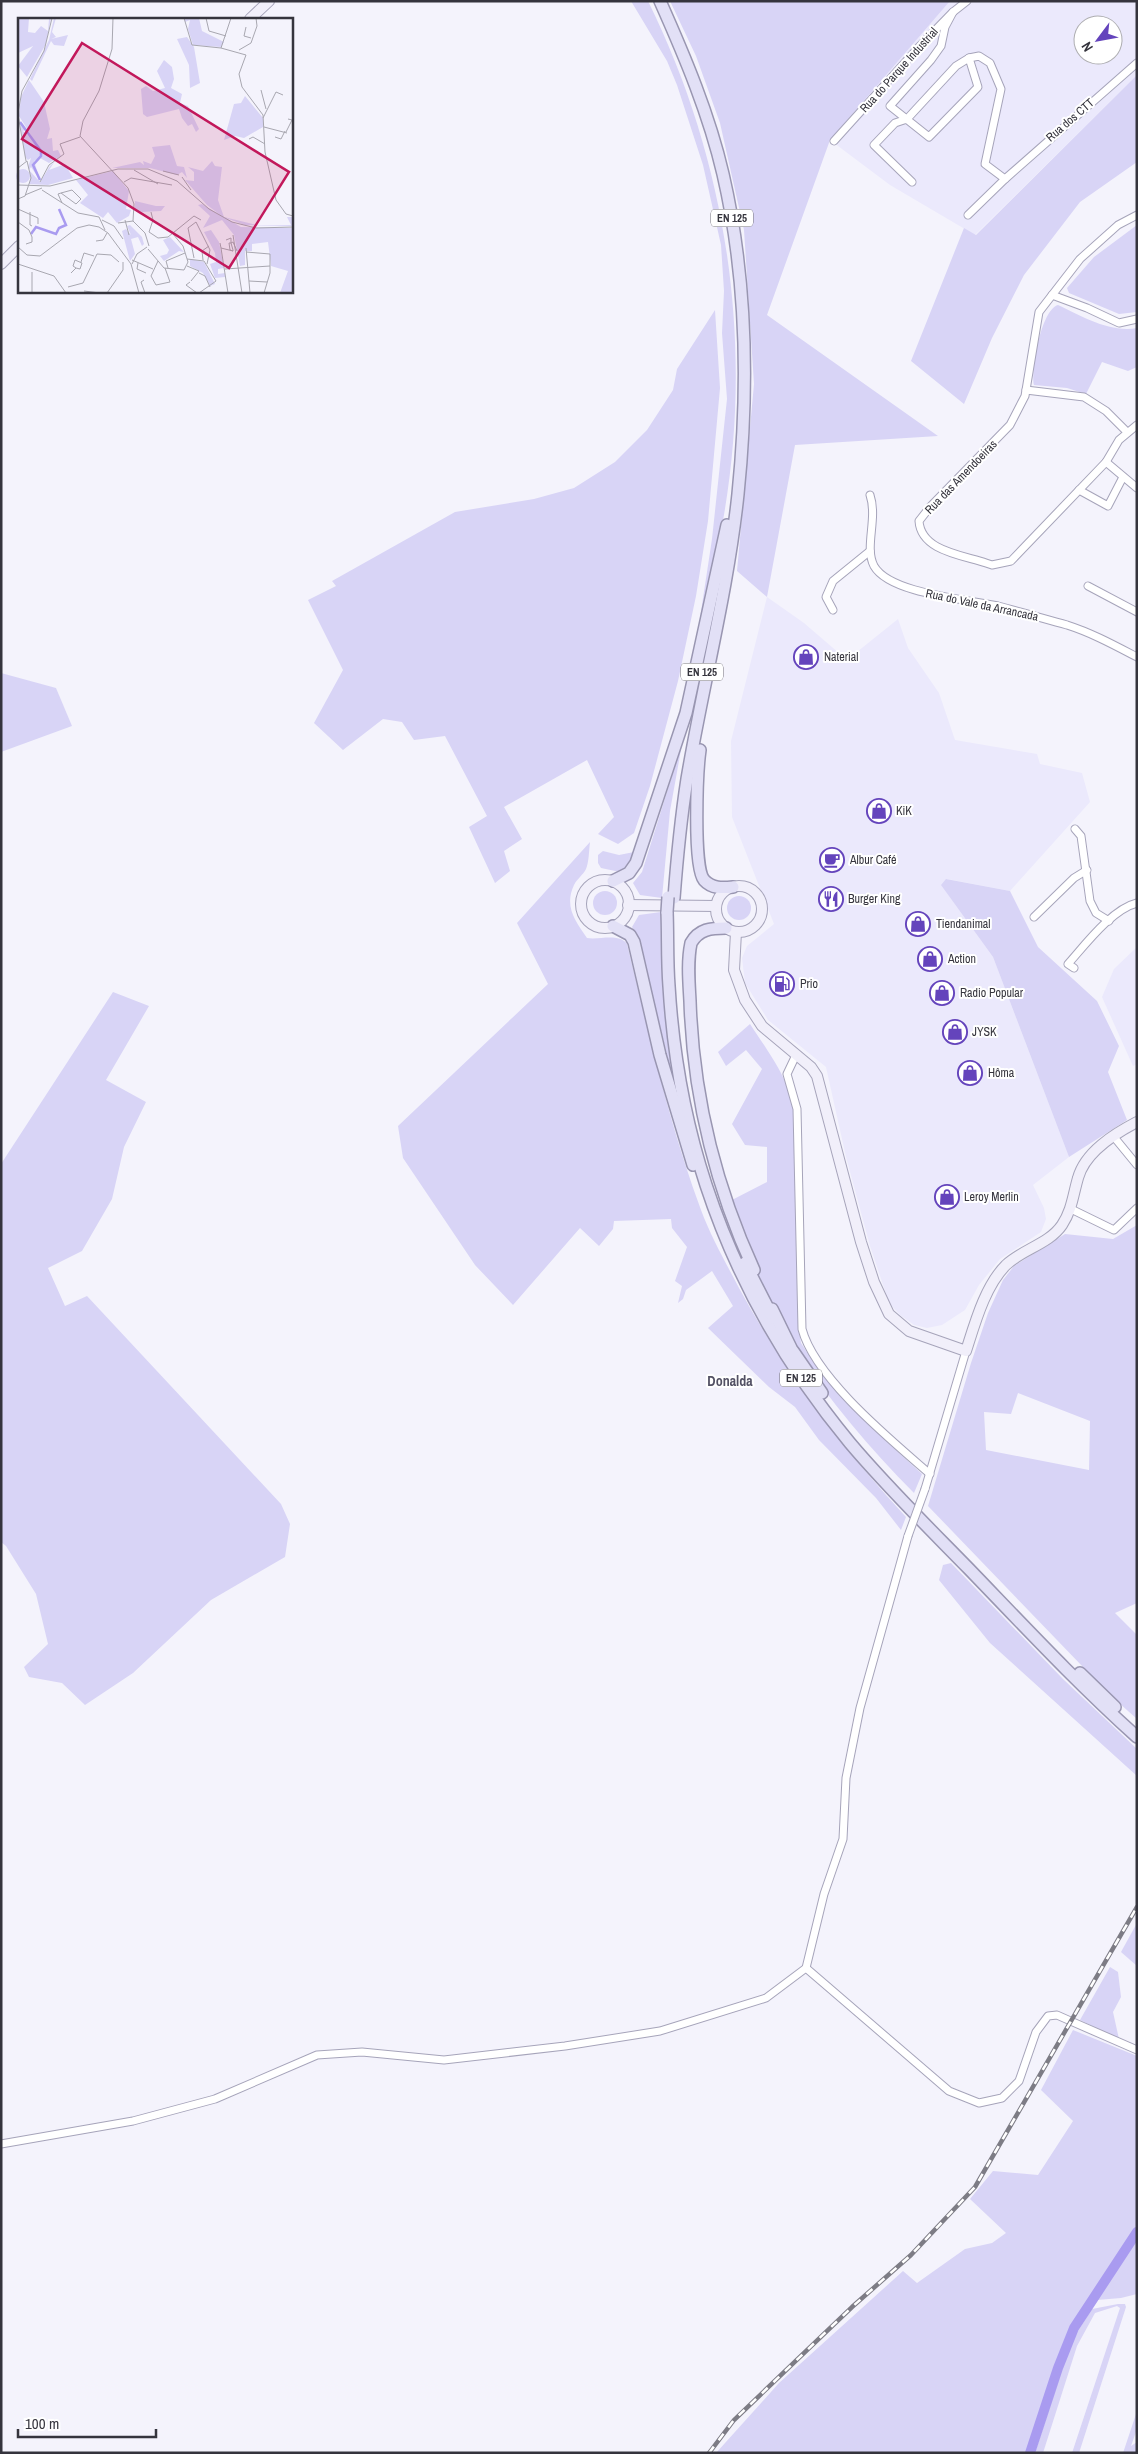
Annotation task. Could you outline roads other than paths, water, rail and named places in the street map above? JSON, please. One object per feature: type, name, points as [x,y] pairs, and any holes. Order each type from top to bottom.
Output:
[{"type":"main road","name":"EN 125","points":[[660,1],[694,81],[709,123],[732,220],[740,281],[744,342],[741,447],[726,573],[688,779],[670,912],[672,1027],[694,1146],[717,1217],[753,1299],[800,1376],[833,1422],[877,1474],[1094,1698],[1137,1737]]},
{"type":"main road","points":[[613,881],[629,873],[636,863],[672,759],[686,713],[736,492]]},
{"type":"main road","points":[[733,887],[719,888],[711,886],[700,872],[698,760],[724,615],[736,492]]},
{"type":"main road","name":"EN 125","points":[[670,912],[678,1038],[697,1136],[710,1182],[737,1248],[791,1348],[839,1417],[895,1482],[1064,1657],[1137,1727]]},
{"type":"main road","points":[[613,926],[630,935],[634,942],[672,1099],[709,1210],[749,1298],[800,1376]]},
{"type":"main road","points":[[731,930],[705,930],[695,936],[691,943],[690,986],[694,1056],[719,1184],[732,1220],[791,1348]]},
{"type":"street","points":[[251,18],[269,1]]},
{"type":"street","name":"Rua do Parque Industrial","points":[[834,141],[953,12],[967,1]]},
{"type":"street","points":[[953,12],[945,27],[941,46],[890,106],[929,137],[978,87],[969,58]]},
{"type":"street","points":[[912,182],[874,145],[895,123],[907,119],[956,66],[969,58],[979,56],[990,63],[1001,89],[985,164],[1005,179]]},
{"type":"street","name":"Rua dos CTT","points":[[968,215],[1005,179],[1137,63]]},
{"type":"street","name":"Rua das Amendoeiras","points":[[1137,215],[1118,225],[1080,259],[1039,312],[1026,390],[1010,425],[930,508],[920,521],[920,531],[926,541],[935,546],[977,560],[992,564],[1011,561],[1106,462],[1127,432],[1137,425]]},
{"type":"street","points":[[1,264],[18,247]]},
{"type":"street","points":[[1052,295],[1119,322],[1137,319]]},
{"type":"street","points":[[1026,390],[1084,398],[1106,411],[1127,432]]},
{"type":"street","points":[[1106,462],[1137,488]]},
{"type":"street","points":[[1079,490],[1108,506],[1123,477]]},
{"type":"street","name":"Rua do Vale da Arrancada","points":[[870,495],[874,508],[870,551],[873,565],[882,578],[918,591],[998,606],[1069,626],[1102,638],[1137,657]]},
{"type":"street","points":[[833,610],[826,597],[833,581],[870,551]]},
{"type":"street","points":[[1088,586],[1137,612]]},
{"type":"street","points":[[1075,828],[1081,836],[1090,901],[1096,913],[1108,921]]},
{"type":"street","points":[[1034,917],[1074,878],[1086,870]]},
{"type":"street","points":[[601,880],[613,881],[625,891],[628,905],[624,918],[613,926],[600,927],[587,920],[581,906],[581,899],[588,886],[601,880]]},
{"type":"street","points":[[743,886],[757,894],[762,908],[762,915],[755,926],[749,930],[731,930],[718,918],[716,906],[722,894],[733,887],[743,886]]},
{"type":"street","points":[[1074,968],[1068,964],[1108,921],[1126,906],[1137,903]]},
{"type":"street","points":[[628,905],[716,906]]},
{"type":"street","points":[[731,930],[734,970],[745,1000],[762,1026],[811,1067],[820,1085],[859,1233],[874,1282],[888,1314],[909,1332],[966,1351]]},
{"type":"street","points":[[796,1055],[787,1074],[797,1109],[802,1329],[806,1342],[821,1368],[884,1433],[930,1474]]},
{"type":"street","points":[[1,2144],[133,2121],[215,2098],[318,2055],[362,2052],[444,2060],[565,2046],[660,2031],[766,1998],[806,1968],[824,1894],[843,1839],[846,1778],[860,1708],[908,1536],[930,1474],[966,1351],[992,1284],[1006,1265],[1049,1238],[1061,1226],[1071,1209],[1078,1177],[1085,1161],[1114,1136],[1137,1122]]},
{"type":"street","points":[[1114,1136],[1137,1165]]},
{"type":"street","points":[[1071,1209],[1114,1230],[1137,1208]]},
{"type":"street","points":[[806,1968],[949,2091],[979,2103],[1002,2098],[1019,2081],[1036,2032],[1048,2016],[1057,2015],[1066,2018],[1137,2050]]},
{"type":"waterway","points":[[1030,2453],[1058,2368],[1074,2328],[1137,2232]]},
{"type":"railway","points":[[709,2453],[734,2420],[852,2307],[911,2255],[975,2187],[1137,1907]]},
{"type":"place","name":"Naterial","points":[[806,657]]},
{"type":"place","name":"KiK","points":[[879,811]]},
{"type":"place","name":"Albur Café","points":[[832,860]]},
{"type":"place","name":"Burger King","points":[[831,899]]},
{"type":"place","name":"Tiendanimal","points":[[918,924]]},
{"type":"place","name":"Action","points":[[930,959]]},
{"type":"place","name":"Prio","points":[[782,984]]},
{"type":"place","name":"Radio Popular","points":[[942,993]]},
{"type":"place","name":"JYSK","points":[[955,1032]]},
{"type":"place","name":"Hôma","points":[[970,1073]]},
{"type":"place","name":"Leroy Merlin","points":[[947,1197]]},
{"type":"district","name":"Donalda","points":[[730,1381]]}]
